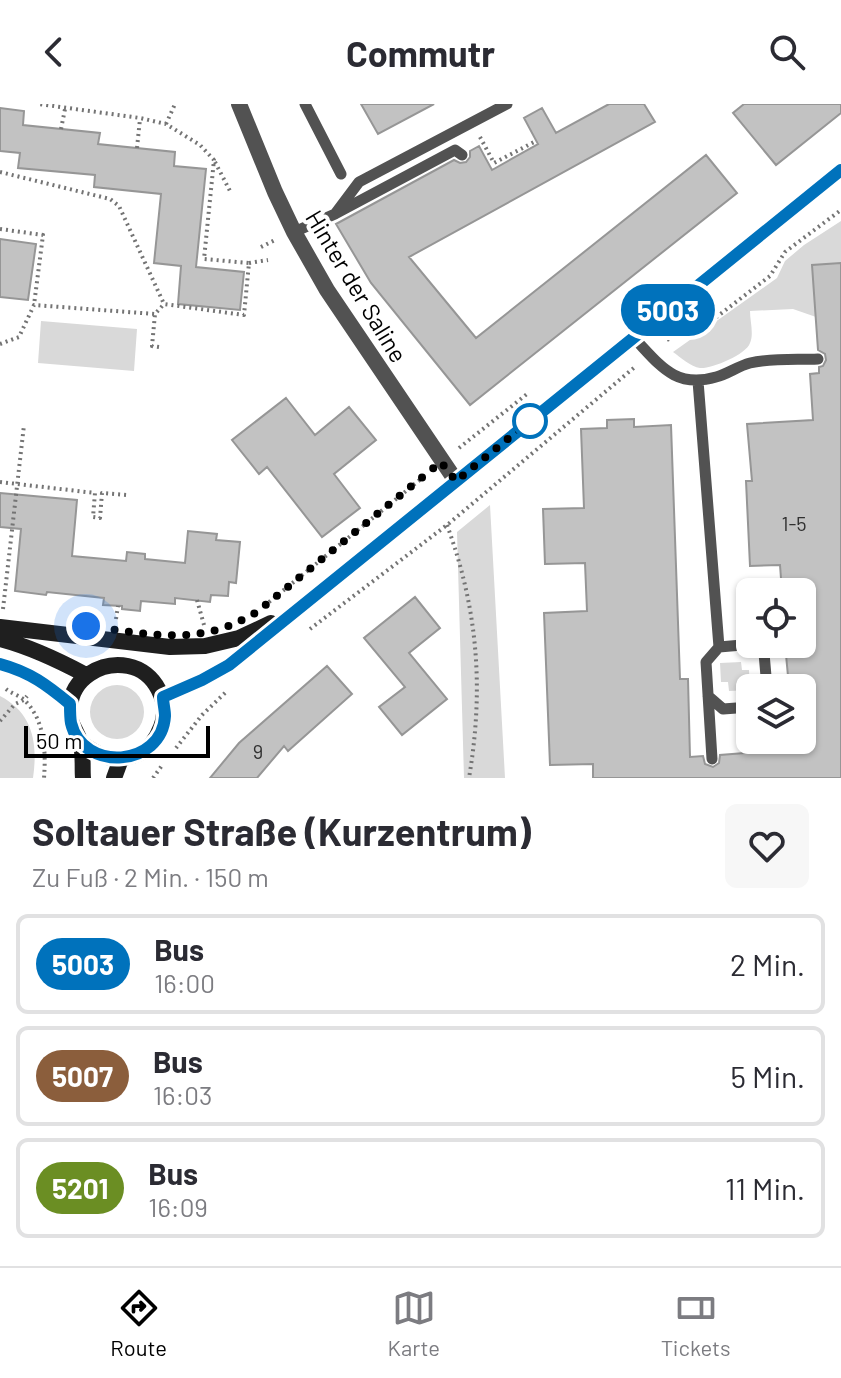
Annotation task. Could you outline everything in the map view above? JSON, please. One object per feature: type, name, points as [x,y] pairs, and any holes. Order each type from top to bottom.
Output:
[{"type":"main road","points":[[163,697],[229,665],[841,170]]},
{"type":"main road","points":[[0,627],[170,647],[205,646],[239,638],[294,612]]},
{"type":"main road","points":[[0,639],[45,654],[86,675]]},
{"type":"main road","points":[[0,664],[39,680],[70,704]]},
{"type":"main road","points":[[107,665],[130,666],[150,678],[163,697],[165,718],[157,738],[142,753],[121,759],[99,756],[81,743],[71,725],[70,704],[76,688],[86,675],[107,665]]},
{"type":"main road","points":[[81,743],[83,778]]},
{"type":"main road","points":[[114,778],[121,759]]},
{"type":"street","name":"Hinter der Saline","points":[[239,104],[294,232],[336,306],[456,481]]},
{"type":"lane","points":[[305,104],[341,174]]},
{"type":"lane","points":[[335,214],[359,182],[507,104]]},
{"type":"lane","points":[[294,232],[335,214],[455,150],[462,155]]},
{"type":"lane","points":[[634,338],[670,374],[686,381],[720,376],[754,362],[818,359]]},
{"type":"lane","points":[[698,381],[719,647]]},
{"type":"lane","points":[[712,759],[706,662],[719,647],[754,644],[764,653],[766,674]]},
{"type":"lane","points":[[708,696],[723,709],[736,708]]},
{"type":"path","points":[[39,104],[166,124],[200,145],[214,160],[230,191]]},
{"type":"path","points":[[166,124],[175,104]]},
{"type":"path","points":[[61,129],[65,109]]},
{"type":"path","points":[[137,148],[140,118]]},
{"type":"path","points":[[472,122],[494,163],[536,141]]},
{"type":"path","points":[[214,160],[204,259],[249,263],[268,260]]},
{"type":"path","points":[[0,172],[110,199],[119,206],[164,304]]},
{"type":"path","points":[[785,252],[841,210]]},
{"type":"path","points":[[0,229],[43,235],[34,305],[19,337],[0,344]]},
{"type":"path","points":[[198,242],[206,242]]},
{"type":"path","points":[[217,270],[218,260]]},
{"type":"path","points":[[164,304],[244,315],[249,263]]},
{"type":"path","points":[[159,347],[152,346],[155,314],[164,304]]},
{"type":"path","points":[[34,305],[155,314]]},
{"type":"path","points":[[0,627],[24,425]]},
{"type":"path","points":[[268,603],[483,429]]},
{"type":"path","points":[[302,635],[447,525],[516,468]]},
{"type":"path","points":[[0,482],[95,493],[93,517],[100,518],[102,493],[127,495]]},
{"type":"path","points":[[447,525],[460,560],[476,644],[478,695],[469,778]]},
{"type":"path","points":[[197,600],[206,633]]},
{"type":"path","points":[[115,629],[118,606]]},
{"type":"path","points":[[153,778],[202,715],[232,686]]},
{"type":"path","points":[[0,687],[24,700],[35,715],[43,735],[46,759],[44,778]]},
{"type":"path","points":[[0,721],[15,704],[24,700]]},
{"type":"shaded area","points":[[841,221],[841,263],[812,265],[816,317],[793,309],[750,311],[752,336],[747,348],[728,360],[705,368],[686,362],[673,352],[777,278],[785,261]]},
{"type":"shaded area","points":[[41,321],[137,329],[134,371],[38,363]]},
{"type":"shaded area","points":[[490,505],[505,778],[464,778],[457,532]]},
{"type":"shaded area","points":[[741,662],[742,670],[749,670],[749,674],[736,674],[736,691],[729,691],[728,682],[721,682],[720,663]]},
{"type":"shaded area","points":[[117,685],[136,693],[144,712],[136,731],[117,739],[98,731],[90,712],[98,693]]},
{"type":"shaded area","points":[[0,696],[20,711],[31,730],[35,753],[33,778],[0,778]]},
{"type":"building","points":[[361,104],[434,104],[378,134]]},
{"type":"building","points":[[609,104],[644,104],[655,122],[409,257],[476,338],[706,155],[737,193],[470,405],[371,283],[336,224],[454,160],[466,162],[470,151],[479,146],[492,170],[538,144],[524,118],[542,108],[556,133]]},
{"type":"building","points":[[744,104],[841,104],[841,113],[776,165],[733,113]]},
{"type":"building","points":[[0,108],[24,111],[23,125],[100,133],[98,144],[175,152],[174,166],[206,169],[196,267],[244,272],[240,310],[178,304],[181,266],[154,263],[161,194],[94,187],[95,175],[18,168],[20,153],[0,151]]},
{"type":"building","points":[[0,239],[36,244],[28,300],[0,297]]},
{"type":"building","points":[[841,263],[841,778],[593,778],[593,764],[550,765],[544,613],[587,611],[585,563],[545,564],[543,509],[584,508],[581,429],[607,428],[607,420],[634,419],[634,427],[671,425],[680,679],[688,679],[690,757],[703,756],[705,764],[713,767],[719,763],[720,755],[816,754],[816,674],[788,674],[786,658],[816,658],[816,578],[781,578],[780,565],[750,566],[746,481],[752,481],[747,424],[813,420],[810,374],[819,373],[819,367],[826,360],[825,354],[818,350],[812,265]]},
{"type":"building","points":[[286,398],[315,435],[349,407],[376,440],[334,474],[360,508],[322,537],[267,467],[259,474],[232,440]]},
{"type":"building","points":[[0,493],[77,500],[72,556],[126,561],[127,552],[145,554],[145,559],[185,563],[188,531],[217,534],[216,540],[240,542],[236,583],[229,582],[228,596],[211,595],[210,602],[175,598],[175,604],[141,601],[140,611],[103,605],[104,598],[15,591],[21,529],[0,527]]},
{"type":"building","points":[[415,597],[440,628],[409,653],[447,699],[402,735],[379,707],[405,687],[364,638]]},
{"type":"building","points":[[327,666],[352,694],[288,751],[284,746],[257,778],[210,778],[239,743]]},
{"type":"bus line","name":"5003","points":[[0,664],[39,680],[70,704],[71,725],[81,743],[99,756],[121,759],[142,753],[157,738],[165,718],[163,697],[229,665],[841,170]]},
{"type":"route","points":[[86,626],[148,636],[183,636],[226,627],[257,612],[441,462],[456,481],[536,416],[530,421]]}]
